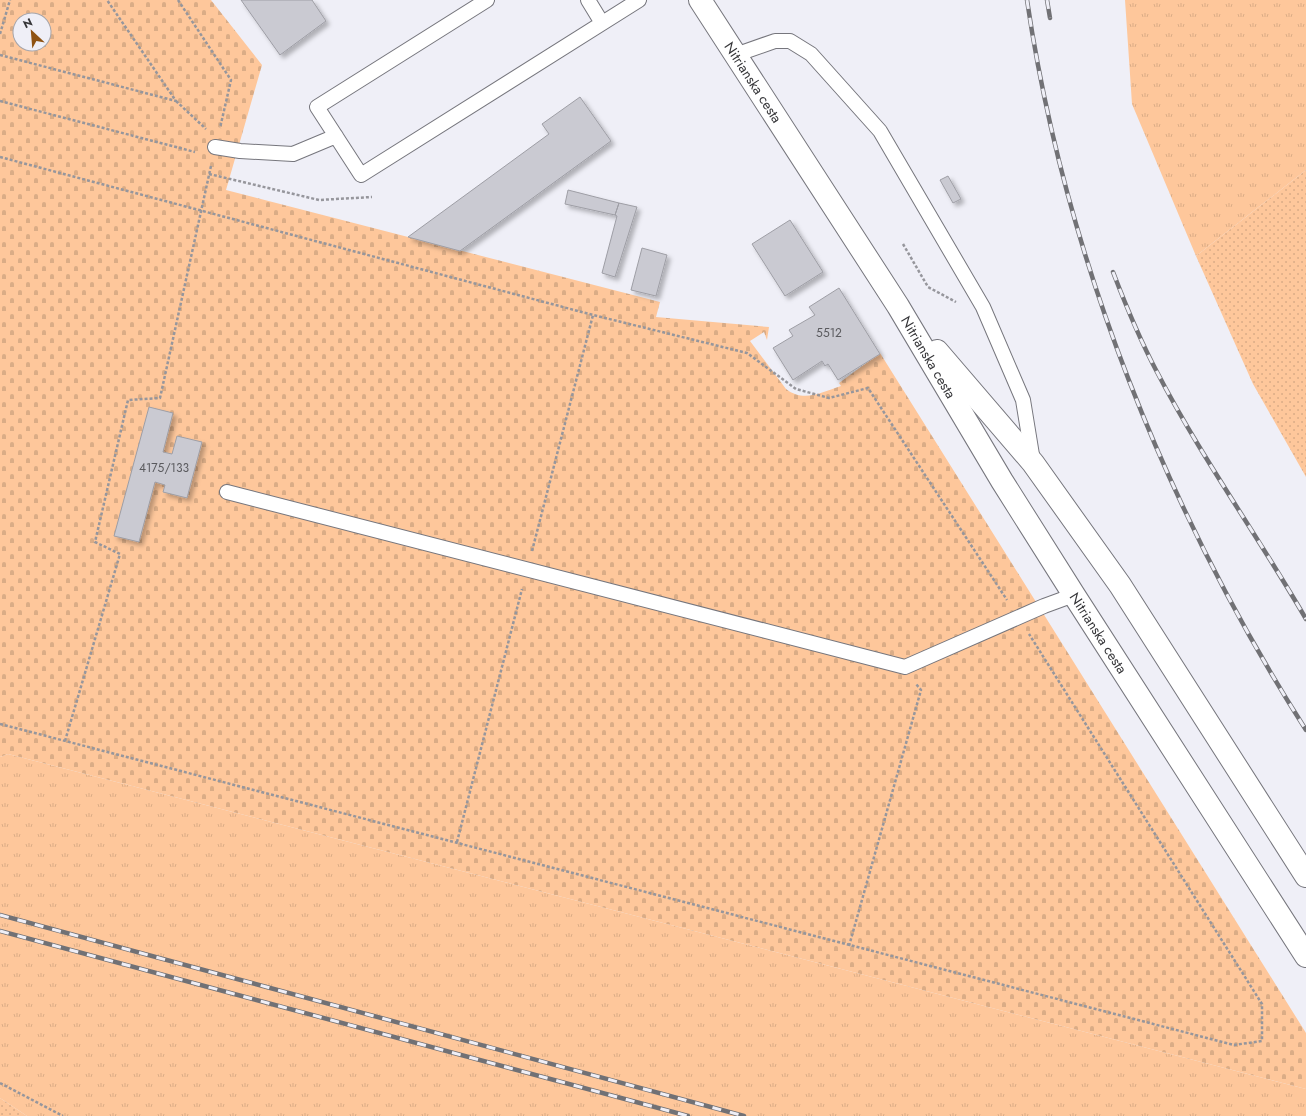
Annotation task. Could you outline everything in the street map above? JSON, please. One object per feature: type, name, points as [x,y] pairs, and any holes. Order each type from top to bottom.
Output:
[{"type":"main road","name":"Nitrianska cesta","points":[[700,0],[898,306],[1002,481],[1306,956]]},
{"type":"main road","name":"Nitrianska cesta","points":[[898,306],[1033,463],[1120,585],[1306,876]]},
{"type":"lane","points":[[487,0],[317,107],[361,176],[638,0]]},
{"type":"lane","points":[[588,0],[602,23]]},
{"type":"lane","points":[[735,55],[775,41],[790,41],[811,54],[880,131],[983,307],[1023,400],[1033,463]]},
{"type":"lane","points":[[215,148],[293,154],[336,136]]},
{"type":"lane","points":[[227,492],[905,667],[1019,617],[1074,595]]},
{"type":"path","points":[[0,34],[10,0]]},
{"type":"path","points":[[107,0],[176,101],[215,148]]},
{"type":"path","points":[[65,741],[120,554],[95,542],[128,400],[160,398],[231,80],[178,0]]},
{"type":"path","points":[[0,55],[176,101]]},
{"type":"path","points":[[0,101],[215,148]]},
{"type":"path","points":[[0,157],[593,315],[747,353],[796,389],[829,398],[868,388],[1019,617],[1262,1004],[1262,1041],[1234,1045],[0,724]]},
{"type":"path","points":[[209,174],[319,200],[372,197]]},
{"type":"path","points":[[903,244],[928,287],[988,320]]},
{"type":"path","points":[[849,946],[921,690],[905,667]]},
{"type":"path","points":[[0,1084],[63,1116]]},
{"type":"green space","points":[[0,0],[211,0],[262,65],[226,190],[660,302],[656,317],[769,327],[767,340],[764,332],[750,341],[786,389],[800,395],[813,395],[841,386],[839,383],[880,353],[1306,1033],[1306,1089],[8,754],[0,757]]},
{"type":"green space","points":[[1125,0],[1306,0],[1306,170],[1196,256],[1132,104]]},
{"type":"green space","points":[[1306,170],[1306,477],[1253,384],[1196,256]]},
{"type":"green space","points":[[8,754],[1306,1089],[1306,1116],[27,1116],[0,1098],[0,757]]},
{"type":"green space","points":[[0,1098],[27,1116],[0,1116]]},
{"type":"building","points":[[241,0],[312,0],[326,21],[280,55]]},
{"type":"building","points":[[580,97],[611,141],[460,251],[408,237],[549,134],[542,124]]},
{"type":"building","points":[[948,176],[961,199],[953,203],[940,180]]},
{"type":"building","points":[[568,190],[619,203],[615,215],[565,204]]},
{"type":"building","points":[[619,203],[637,207],[615,277],[602,273]]},
{"type":"building","points":[[790,220],[823,272],[785,296],[752,244]]},
{"type":"building","points":[[642,248],[667,255],[656,296],[631,290]]},
{"type":"building","points":[[839,288],[880,354],[838,380],[828,364],[825,366],[822,361],[793,380],[773,348],[793,336],[789,330],[815,315],[809,307]]},
{"type":"building","points":[[149,407],[173,413],[163,452],[172,454],[177,436],[202,442],[187,498],[163,492],[165,485],[155,482],[139,542],[114,536]]},
{"type":"railway","points":[[1027,0],[1044,96],[1067,192],[1095,286],[1129,380],[1167,471],[1209,560],[1256,647],[1306,730]]},
{"type":"railway","points":[[1047,0],[1050,18]]},
{"type":"railway","points":[[1113,272],[1145,348],[1174,404],[1306,619]]},
{"type":"railway","points":[[0,915],[744,1116]]},
{"type":"railway","points":[[0,931],[688,1116]]}]
